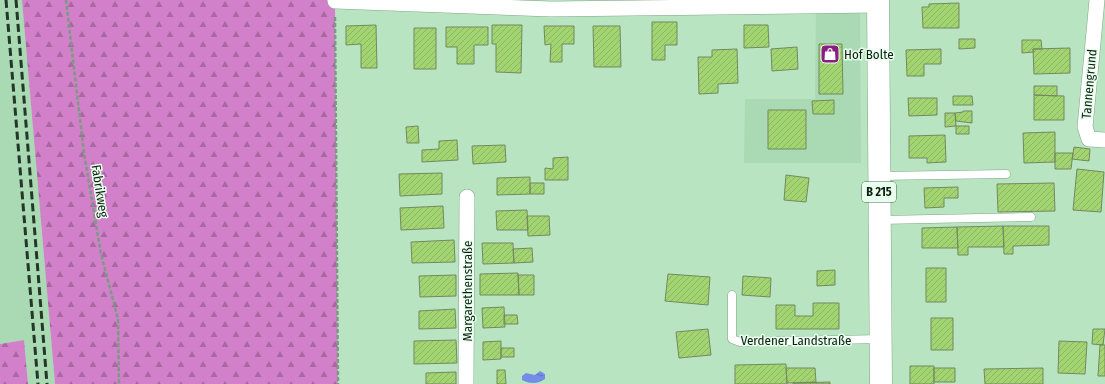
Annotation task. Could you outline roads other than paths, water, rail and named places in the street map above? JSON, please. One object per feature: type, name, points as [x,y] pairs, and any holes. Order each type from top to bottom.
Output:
[{"type":"main road","name":"B 215","points":[[878,2],[881,384]]},
{"type":"street","points":[[335,1],[551,10],[878,2]]},
{"type":"street","name":"Tannengrund","points":[[1099,9],[1085,127],[1090,139],[1105,140]]},
{"type":"street","name":"Margarethenstraße","points":[[466,384],[467,197]]},
{"type":"lane","points":[[879,176],[1006,174]]},
{"type":"lane","points":[[879,220],[1030,217]]},
{"type":"lane","name":"Verdener Landstraße","points":[[732,295],[732,339],[740,342],[880,339]]},
{"type":"water","points":[[540,371],[545,374],[545,379],[540,382],[534,383],[522,380],[522,376],[526,373],[535,375]]},
{"type":"railway","points":[[6,0],[38,384]]},
{"type":"railway","points":[[16,0],[47,384]]},
{"type":"place","name":"Hof Bolte","points":[[830,54]]}]
